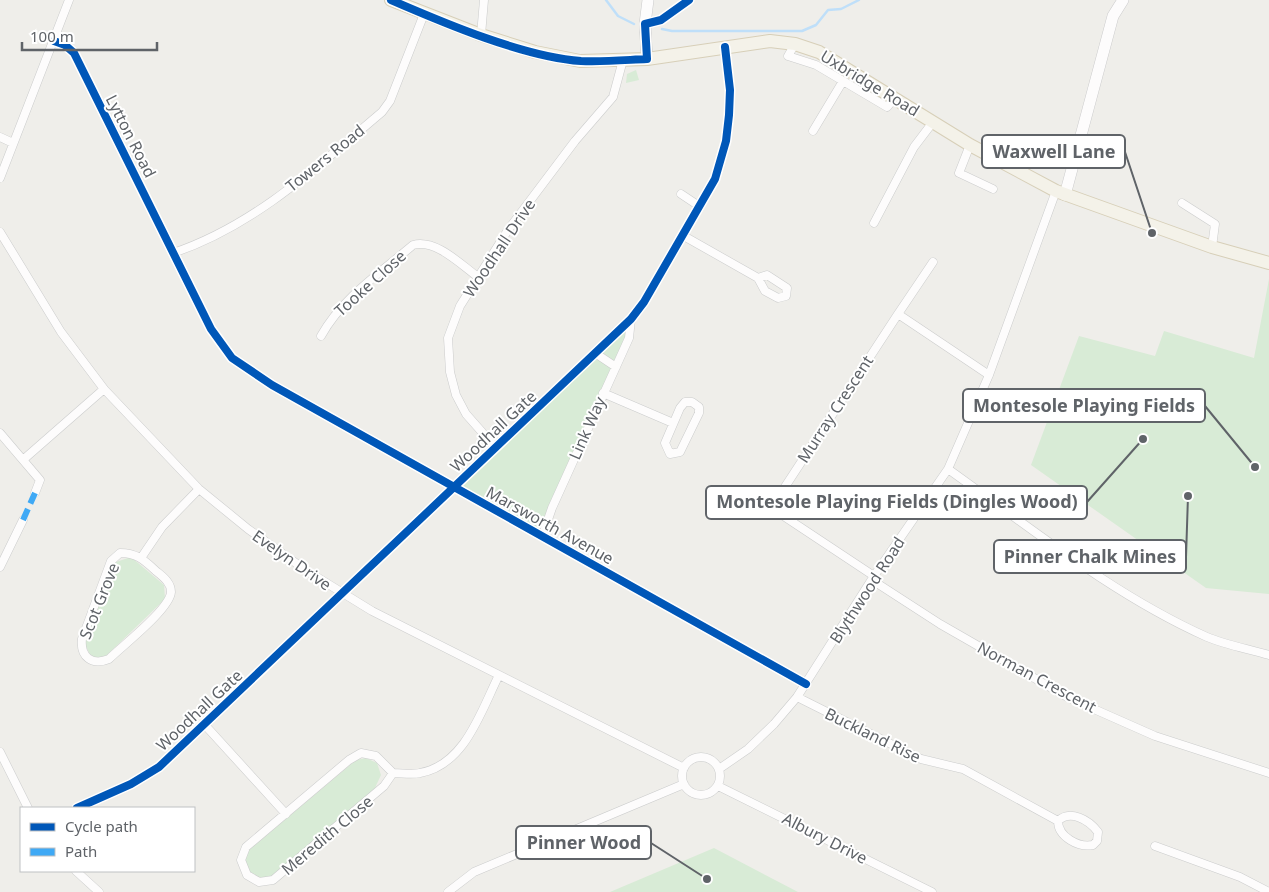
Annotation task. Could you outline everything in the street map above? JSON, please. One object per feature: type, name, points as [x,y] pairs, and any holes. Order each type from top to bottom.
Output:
[{"type":"main road","name":"Uxbridge Road","points":[[391,0],[480,35],[536,52],[580,61],[647,59],[770,40],[795,44],[819,52],[970,145],[1060,193],[1212,247],[1269,264]]},
{"type":"street","points":[[0,178],[70,0]]},
{"type":"street","points":[[480,35],[484,0]]},
{"type":"street","points":[[647,59],[644,24],[648,0]]},
{"type":"street","points":[[644,24],[662,20],[690,0]]},
{"type":"street","points":[[1060,193],[1112,16],[1123,0]]},
{"type":"street","name":"Towers Road","points":[[173,253],[204,242],[268,203],[296,183],[382,112],[390,101],[424,14]]},
{"type":"street","name":"Lytton Road","points":[[54,41],[65,45],[74,54],[173,253]]},
{"type":"street","points":[[795,44],[788,56],[816,65],[887,107],[895,98]]},
{"type":"street","name":"Woodhall Gate","points":[[79,807],[131,784],[159,767],[630,319],[644,302],[715,179],[726,141],[730,90],[725,47]]},
{"type":"street","name":"Woodhall Drive","points":[[496,448],[466,414],[456,394],[450,372],[448,338],[460,306],[519,215],[575,142],[613,97],[623,60]]},
{"type":"street","points":[[813,131],[843,81]]},
{"type":"street","points":[[874,222],[914,146],[934,122]]},
{"type":"street","points":[[0,137],[13,143]]},
{"type":"street","points":[[970,145],[959,173],[993,189]]},
{"type":"street","name":"Blythwood Road","points":[[718,769],[748,749],[774,724],[797,697],[873,578],[948,469],[989,375],[1060,193]]},
{"type":"street","points":[[681,194],[699,206]]},
{"type":"street","points":[[1182,203],[1215,224],[1212,247]]},
{"type":"street","name":"Evelyn Drive","points":[[0,232],[61,332],[104,389],[199,489],[248,529],[342,594],[684,768]]},
{"type":"street","points":[[682,235],[758,278]]},
{"type":"street","name":"Tooke Close","points":[[321,336],[331,318],[342,304],[413,245],[422,243],[432,245],[478,276]]},
{"type":"street","name":"Marsworth Avenue","points":[[173,253],[211,329],[232,358],[272,384],[806,684]]},
{"type":"street","name":"Murray Crescent","points":[[873,578],[785,517],[778,506],[779,496],[932,262]]},
{"type":"street","points":[[898,314],[989,375]]},
{"type":"street","name":"Link Way","points":[[542,537],[603,393],[616,368],[628,338],[630,319]]},
{"type":"street","points":[[595,353],[616,368]]},
{"type":"street","points":[[24,459],[104,389]]},
{"type":"street","points":[[603,393],[673,423]]},
{"type":"street","points":[[685,402],[692,402],[699,407],[699,413],[680,452],[675,455],[670,454],[665,443],[673,423],[685,402]]},
{"type":"street","points":[[0,432],[40,480],[35,493]]},
{"type":"street","points":[[948,469],[1095,574],[1152,610],[1209,638],[1269,655]]},
{"type":"street","name":"Scot Grove","points":[[141,558],[162,528],[199,489]]},
{"type":"street","points":[[0,567],[23,520]]},
{"type":"street","points":[[0,543],[9,547]]},
{"type":"street","name":"Scot Grove","points":[[134,553],[141,558],[167,581],[171,592],[167,604],[109,659],[101,662],[92,661],[84,656],[81,648],[82,639],[111,561],[120,554],[134,553]]},
{"type":"street","name":"Norman Crescent","points":[[873,578],[940,624],[1069,698],[1155,736],[1269,773]]},
{"type":"street","points":[[393,773],[420,773],[445,763],[464,744],[499,675]]},
{"type":"street","name":"Buckland Rise","points":[[797,697],[921,759],[963,769],[1058,821]]},
{"type":"street","points":[[204,724],[286,814]]},
{"type":"street","points":[[0,752],[28,807]]},
{"type":"street","name":"Meredith Close","points":[[361,753],[376,756],[393,773],[384,786],[273,880],[260,882],[247,875],[241,860],[246,847],[349,760],[361,753]]},
{"type":"street","points":[[699,757],[711,760],[720,774],[718,786],[714,791],[703,796],[692,793],[684,784],[684,768],[688,762],[699,757]]},
{"type":"street","points":[[448,892],[474,872],[684,784]]},
{"type":"street","name":"Albury Drive","points":[[718,786],[932,892]]},
{"type":"street","name":"Buckland Rise","points":[[1068,814],[1073,814],[1094,826],[1098,832],[1097,841],[1093,845],[1083,846],[1064,836],[1059,829],[1058,821],[1068,814]]},
{"type":"street","points":[[1155,846],[1240,876],[1269,892]]},
{"type":"street","points":[[77,872],[99,892]]},
{"type":"green space","points":[[636,70],[639,80],[626,83],[627,74]]},
{"type":"green space","points":[[1269,279],[1269,594],[1206,588],[1031,465],[1079,336],[1155,356],[1164,331],[1254,358]]},
{"type":"green space","points":[[631,319],[629,338],[542,537],[453,487]]},
{"type":"green space","points":[[131,557],[164,585],[165,599],[105,657],[91,657],[84,642],[116,562]]},
{"type":"green space","points":[[366,758],[377,763],[381,775],[374,790],[272,876],[260,879],[249,872],[245,861],[249,850],[356,760]]},
{"type":"green space","points":[[714,848],[798,892],[610,892]]},
{"type":"waterway","points":[[606,0],[618,16],[634,24]]},
{"type":"waterway","points":[[662,29],[672,31],[802,31],[816,25],[828,10],[841,9],[859,0]]},
{"type":"marked path","points":[[23,520],[35,493]]},
{"type":"cycle path","points":[[391,0],[484,38],[535,53],[581,61],[647,59],[645,24],[661,20],[689,0]]},
{"type":"cycle path","points":[[54,41],[65,45],[74,53],[211,329],[232,358],[272,385],[806,684]]},
{"type":"cycle path","points":[[79,807],[131,784],[159,767],[631,319],[644,302],[715,179],[726,141],[729,115],[730,90],[725,47]]},
{"type":"place","name":"Waxwell Lane","points":[[1152,233]]},
{"type":"place","name":"Montesole Playing Fields (Dingles Wood)","points":[[1143,439]]},
{"type":"place","name":"Montesole Playing Fields","points":[[1255,467]]},
{"type":"place","name":"Pinner Chalk Mines","points":[[1188,496]]},
{"type":"place","name":"Pinner Wood","points":[[707,879]]}]
